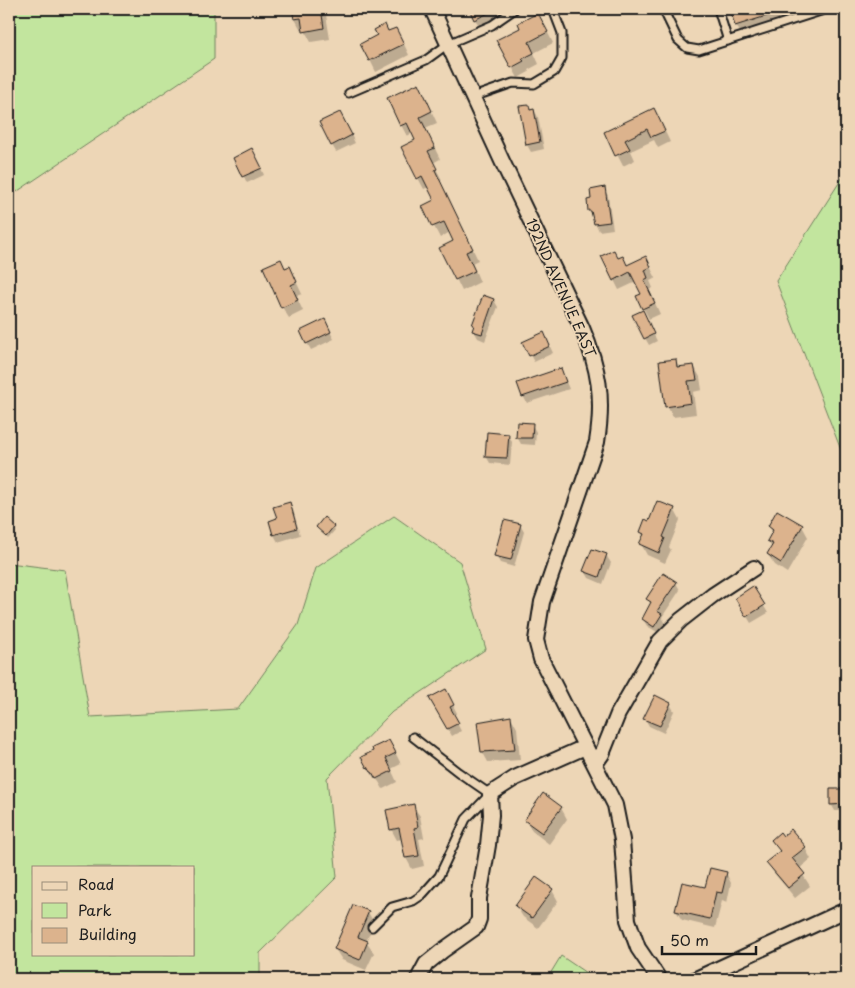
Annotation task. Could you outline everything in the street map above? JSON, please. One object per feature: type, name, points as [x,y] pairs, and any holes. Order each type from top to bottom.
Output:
[{"type":"street","name":"192ND AVENUE EAST","points":[[432,9],[582,328],[591,349],[597,371],[601,398],[601,419],[597,442],[542,602],[536,640],[541,659],[595,764]]},
{"type":"street","points":[[658,979],[638,948],[630,930],[619,820],[615,805],[595,764],[602,754],[618,714],[660,641],[681,620],[700,605],[754,568]]},
{"type":"street","points":[[418,979],[426,964],[476,927],[479,919],[478,898],[488,846],[491,815],[490,794],[515,778],[585,747]]},
{"type":"street","points":[[696,979],[846,910]]},
{"type":"lane","points":[[349,92],[426,60],[448,44],[492,25],[516,9]]},
{"type":"lane","points":[[473,97],[513,83],[534,84],[554,72],[562,58],[562,33],[551,9]]},
{"type":"lane","points":[[663,9],[678,40],[687,48],[699,50],[827,9]]},
{"type":"lane","points":[[718,9],[728,40]]},
{"type":"lane","points":[[372,927],[392,907],[413,901],[422,895],[439,876],[466,819],[490,794],[412,736]]},
{"type":"green space","points":[[9,9],[214,9],[214,59],[9,197]]},
{"type":"green space","points":[[846,172],[846,463],[776,281]]},
{"type":"green space","points":[[394,516],[460,562],[486,649],[392,712],[327,778],[337,877],[260,953],[260,979],[9,979],[9,563],[65,570],[90,717],[238,709],[298,625],[316,568]]},
{"type":"green space","points":[[561,956],[595,979],[547,979]]},
{"type":"building","points":[[292,9],[324,9],[324,14],[322,15],[324,28],[303,32],[301,18],[294,19]]},
{"type":"building","points":[[469,9],[497,9],[474,20]]},
{"type":"building","points":[[730,9],[782,9],[782,11],[735,26]]},
{"type":"building","points":[[538,13],[548,32],[529,42],[534,53],[522,59],[524,61],[511,68],[496,40],[520,28],[518,23]]},
{"type":"building","points":[[385,24],[388,31],[396,28],[404,44],[369,61],[360,44],[377,35],[374,30]]},
{"type":"building","points":[[419,83],[432,111],[420,117],[435,148],[428,151],[437,169],[435,170],[473,249],[466,252],[475,271],[455,280],[439,248],[453,241],[444,222],[432,227],[422,206],[434,200],[422,176],[417,179],[401,147],[415,140],[407,123],[400,126],[387,98]]},
{"type":"building","points":[[529,105],[530,110],[534,109],[540,142],[526,145],[519,106]]},
{"type":"building","points":[[654,108],[665,131],[651,137],[647,129],[625,140],[630,149],[615,156],[604,132]]},
{"type":"building","points":[[340,112],[352,135],[331,146],[319,122]]},
{"type":"building","points":[[252,148],[262,168],[242,177],[233,158]]},
{"type":"building","points":[[605,187],[610,222],[594,224],[591,211],[588,211],[587,200],[591,199],[590,190]]},
{"type":"building","points":[[614,250],[618,258],[623,256],[627,265],[646,256],[651,267],[645,270],[648,278],[644,280],[655,303],[642,309],[636,296],[641,294],[630,272],[613,281],[601,256]]},
{"type":"building","points":[[281,259],[285,268],[290,266],[297,282],[291,285],[298,300],[281,308],[263,267]]},
{"type":"building","points":[[483,295],[494,299],[482,334],[472,331],[474,325],[472,325]]},
{"type":"building","points":[[643,310],[654,334],[644,339],[632,315]]},
{"type":"building","points":[[325,319],[331,332],[306,344],[300,331]]},
{"type":"building","points":[[544,332],[550,346],[529,356],[522,342]]},
{"type":"building","points":[[676,359],[677,367],[694,365],[697,380],[688,381],[691,403],[665,407],[659,361]]},
{"type":"building","points":[[561,368],[566,382],[522,397],[517,383]]},
{"type":"building","points":[[517,422],[533,423],[532,438],[516,438]]},
{"type":"building","points":[[487,432],[509,434],[507,458],[485,457]]},
{"type":"building","points":[[657,501],[675,508],[663,537],[665,538],[659,553],[639,544],[644,534],[640,532],[645,519],[649,521]]},
{"type":"building","points":[[290,502],[297,528],[273,535],[269,521],[277,518],[273,507]]},
{"type":"building","points":[[777,510],[803,525],[781,563],[767,554],[773,544],[767,541],[773,530],[768,526]]},
{"type":"building","points":[[324,517],[334,526],[326,536],[316,527]]},
{"type":"building","points":[[504,520],[521,524],[511,560],[494,556]]},
{"type":"building","points":[[592,549],[607,554],[599,577],[583,571]]},
{"type":"building","points":[[663,573],[677,582],[657,611],[662,614],[654,627],[642,619],[651,602],[646,599]]},
{"type":"building","points":[[753,586],[765,605],[746,617],[735,598]]},
{"type":"building","points":[[446,689],[454,705],[450,707],[459,723],[447,729],[429,698]]},
{"type":"building","points":[[655,695],[671,703],[660,726],[643,719]]},
{"type":"building","points":[[511,716],[515,750],[481,752],[477,722]]},
{"type":"building","points":[[389,740],[396,753],[386,758],[392,771],[376,779],[361,757],[373,751],[372,748]]},
{"type":"building","points":[[830,789],[846,789],[846,804],[830,805]]},
{"type":"building","points":[[543,793],[562,807],[542,833],[524,820]]},
{"type":"building","points":[[414,804],[418,827],[414,828],[419,856],[405,858],[399,828],[390,830],[386,810]]},
{"type":"building","points":[[791,829],[806,847],[792,858],[805,874],[788,888],[766,862],[780,851],[771,840],[780,832],[783,836]]},
{"type":"building","points":[[710,868],[727,872],[722,893],[716,892],[710,919],[675,911],[682,882],[705,887]]},
{"type":"building","points":[[536,877],[553,889],[532,918],[515,906]]},
{"type":"building","points":[[353,905],[369,911],[358,937],[368,941],[360,960],[334,949]]}]
